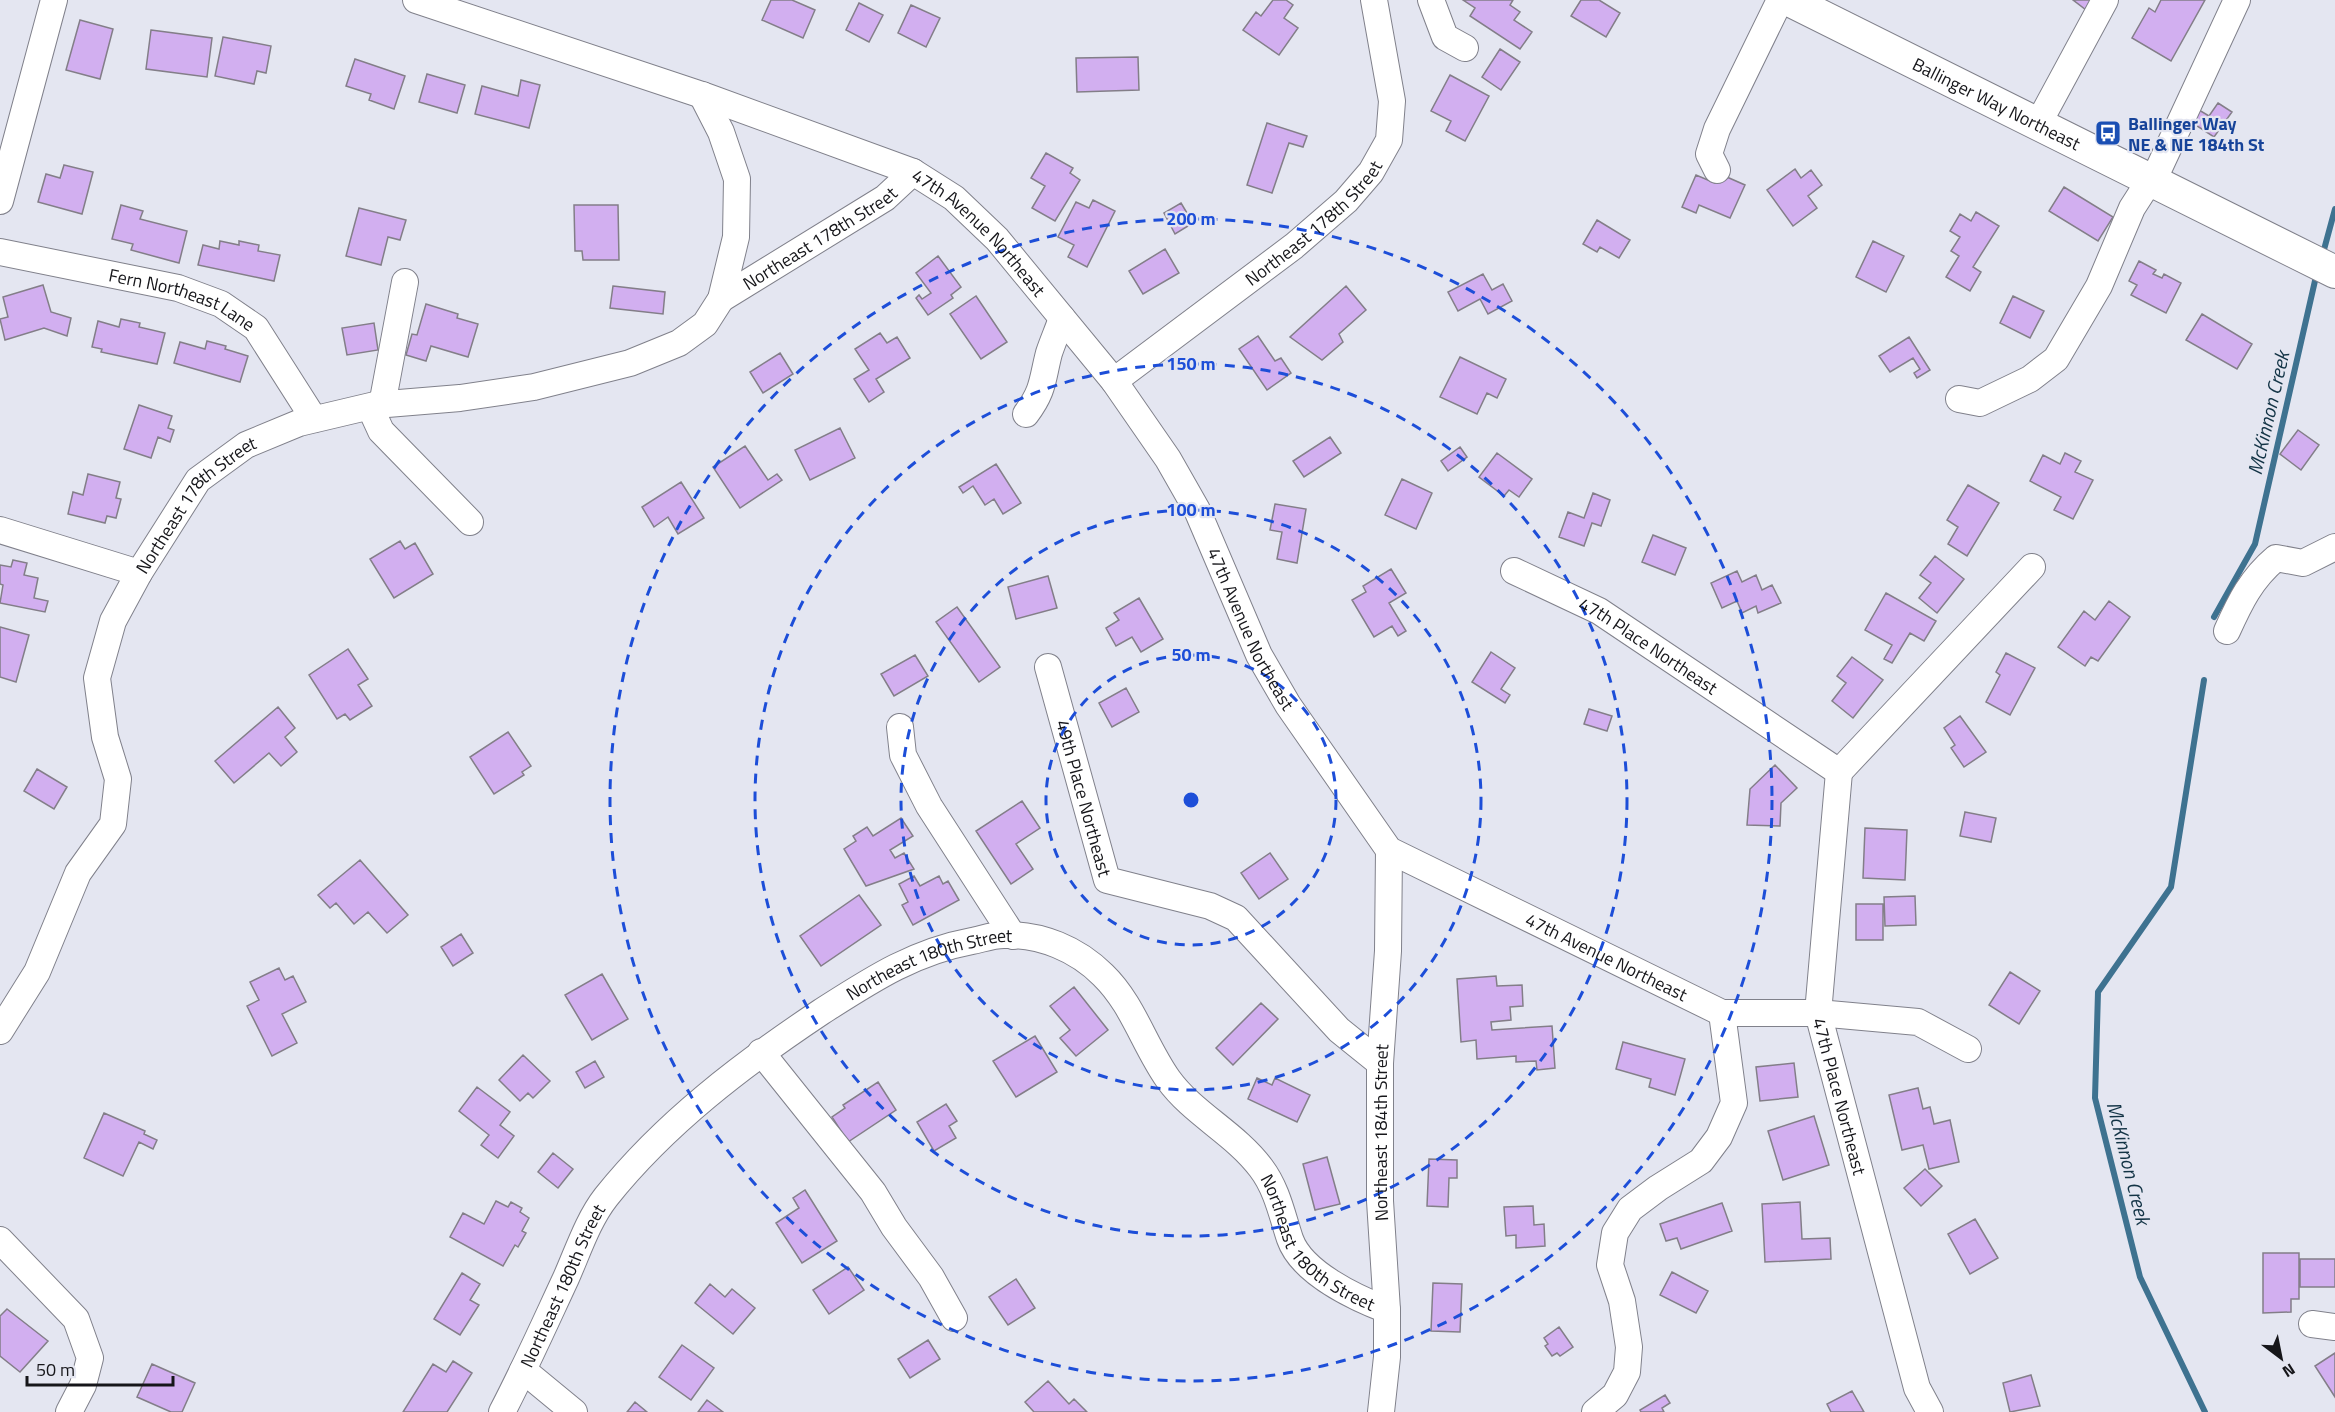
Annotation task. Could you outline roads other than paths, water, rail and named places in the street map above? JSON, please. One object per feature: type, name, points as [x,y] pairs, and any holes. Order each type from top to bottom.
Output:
[{"type":"main road","name":"Ballinger Way Northeast","points":[[1789,0],[2335,272]]},
{"type":"street","points":[[0,201],[54,0]]},
{"type":"street","name":"47th Avenue Northeast","points":[[416,0],[702,95],[913,172],[954,198],[997,239],[1114,381],[1168,459],[1197,510],[1259,655],[1288,705],[1389,850],[1722,1013],[1818,1013],[1918,1022],[1968,1048]]},
{"type":"street","name":"Northeast 178th Street","points":[[1114,381],[1294,246],[1346,201],[1371,172],[1389,141],[1392,101],[1374,0]]},
{"type":"street","points":[[1431,0],[1445,37],[1465,48]]},
{"type":"street","points":[[1717,170],[1709,154],[1717,129],[1780,0]]},
{"type":"street","points":[[2038,124],[2104,0]]},
{"type":"street","points":[[1959,399],[1980,403],[2030,379],[2056,359],[2099,286],[2132,208],[2151,180],[2237,0]]},
{"type":"street","name":"Northeast 178th Street","points":[[0,1030],[37,972],[78,873],[112,824],[118,779],[105,737],[97,678],[113,621],[139,573],[198,480],[246,445],[299,423],[376,406],[460,398],[534,387],[630,363],[679,343],[705,324],[721,299],[736,237],[737,179],[721,132],[702,95]]},
{"type":"street","name":"Northeast 178th Street","points":[[721,299],[885,198],[913,172]]},
{"type":"street","name":"Fern Northeast Lane","points":[[0,252],[178,288],[221,304],[256,328],[314,419]]},
{"type":"street","points":[[405,282],[376,406],[381,431],[470,522]]},
{"type":"street","points":[[1026,414],[1038,399],[1043,387],[1049,354],[1062,318]]},
{"type":"street","points":[[0,530],[139,573]]},
{"type":"street","points":[[2227,631],[2244,595],[2260,571],[2276,558],[2303,563],[2335,547]]},
{"type":"street","points":[[1839,772],[2032,567]]},
{"type":"street","name":"47th Place Northeast","points":[[1514,571],[1599,610],[1839,772],[1818,1013],[1917,1388],[1930,1412]]},
{"type":"street","name":"49th Place Northeast","points":[[1048,667],[1107,880],[1210,906],[1236,918],[1339,1030],[1380,1063]]},
{"type":"street","points":[[900,727],[903,755],[929,806],[1013,936]]},
{"type":"street","name":"Northeast 184th Street","points":[[1381,1412],[1387,1357],[1387,1310],[1380,1201],[1380,1063],[1388,951],[1389,850]]},
{"type":"street","name":"Northeast 180th Street","points":[[502,1412],[604,1199],[662,1136],[761,1052],[880,974],[918,955],[960,943],[1004,935],[1048,940],[1074,952],[1103,974],[1126,1002],[1167,1078],[1188,1102],[1235,1141],[1262,1169],[1280,1204],[1291,1244],[1308,1264],[1357,1298],[1387,1310]]},
{"type":"street","points":[[1595,1412],[1615,1395],[1626,1372],[1629,1347],[1622,1301],[1610,1265],[1615,1233],[1630,1209],[1701,1161],[1719,1137],[1734,1103],[1722,1013]]},
{"type":"street","points":[[761,1052],[873,1192],[894,1227],[931,1277],[954,1318]]},
{"type":"street","points":[[0,1240],[76,1319],[90,1358],[83,1385],[69,1412]]},
{"type":"street","points":[[523,1370],[574,1412]]},
{"type":"waterway","name":"McKinnon Creek","points":[[2322,257],[2335,209]]},
{"type":"waterway","name":"McKinnon Creek","points":[[2214,617],[2255,544],[2317,272]]},
{"type":"waterway","name":"McKinnon Creek","points":[[2204,680],[2171,887],[2098,992],[2095,1098],[2140,1277],[2205,1412]]},
{"type":"place","name":"Ballinger Way NE & NE 184th St","points":[[2108,133]]}]
